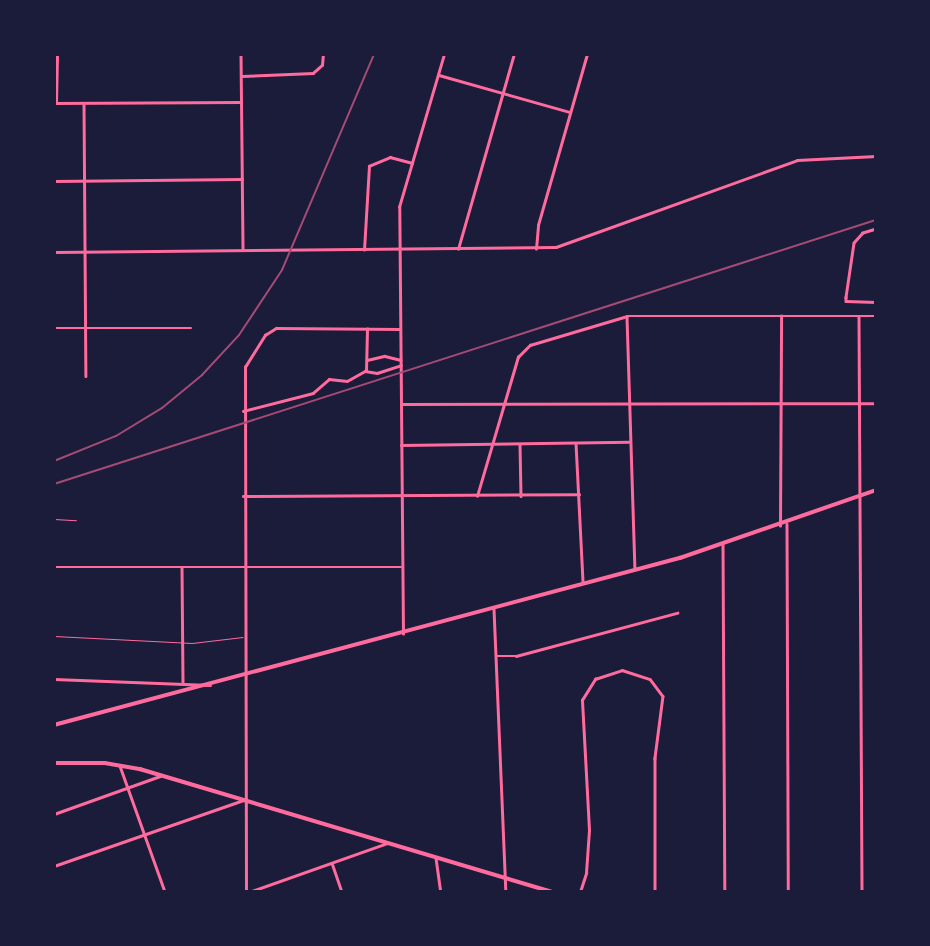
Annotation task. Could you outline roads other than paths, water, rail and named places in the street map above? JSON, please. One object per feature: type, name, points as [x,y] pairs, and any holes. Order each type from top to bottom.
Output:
[{"type":"main road","points":[[54,725],[403,634],[723,544],[787,524],[876,490]]},
{"type":"main road","points":[[54,762],[120,765],[552,892]]},
{"type":"street","points":[[57,54],[55,103],[242,102]]},
{"type":"street","points":[[241,54],[243,250]]},
{"type":"street","points":[[241,76],[313,73],[322,65],[323,54]]},
{"type":"street","points":[[403,634],[399,208],[444,54]]},
{"type":"street","points":[[458,249],[514,54]]},
{"type":"street","points":[[536,249],[587,54]]},
{"type":"street","points":[[438,75],[570,112]]},
{"type":"street","points":[[84,103],[86,376]]},
{"type":"street","points":[[54,252],[536,249],[587,238],[797,160],[876,156]]},
{"type":"street","points":[[364,250],[369,166],[390,157],[412,163]]},
{"type":"street","points":[[54,181],[242,179]]},
{"type":"street","points":[[876,229],[863,233],[854,243],[846,297],[846,302],[876,302]]},
{"type":"street","points":[[627,316],[628,442],[635,569]]},
{"type":"street","points":[[477,496],[518,357],[538,342],[627,316],[876,316]]},
{"type":"street","points":[[780,526],[781,316]]},
{"type":"street","points":[[859,316],[862,892]]},
{"type":"street","points":[[54,328],[191,328]]},
{"type":"street","points":[[387,843],[248,892],[243,677],[244,371],[249,358],[269,331],[284,328],[400,329]]},
{"type":"street","points":[[365,371],[367,329]]},
{"type":"street","points":[[367,360],[385,356],[401,360]]},
{"type":"street","points":[[243,411],[313,393],[329,379],[347,382],[365,371],[377,373],[401,365]]},
{"type":"street","points":[[401,404],[876,403]]},
{"type":"street","points":[[401,445],[628,442]]},
{"type":"street","points":[[520,443],[522,495]]},
{"type":"street","points":[[576,443],[583,583]]},
{"type":"street","points":[[243,496],[579,494]]},
{"type":"street","points":[[787,524],[788,892]]},
{"type":"street","points":[[723,544],[725,892]]},
{"type":"street","points":[[54,567],[402,567]]},
{"type":"street","points":[[182,567],[183,682]]},
{"type":"street","points":[[494,609],[508,879],[506,892]]},
{"type":"street","points":[[496,656],[516,656],[677,613]]},
{"type":"street","points":[[579,892],[586,873],[589,830],[582,700],[595,679],[622,670],[650,679],[663,699],[655,758],[655,892]]},
{"type":"street","points":[[54,679],[210,685]]},
{"type":"street","points":[[120,765],[165,892]]},
{"type":"street","points":[[54,814],[160,776]]},
{"type":"street","points":[[54,866],[244,800]]},
{"type":"street","points":[[436,858],[441,892]]},
{"type":"street","points":[[332,863],[342,892]]},
{"type":"lane","points":[[54,519],[76,520]]},
{"type":"lane","points":[[54,636],[183,643],[243,637]]},
{"type":"railway","points":[[54,461],[116,436],[162,408],[202,375],[239,335],[282,270],[374,54]]},
{"type":"railway","points":[[54,484],[876,220]]}]
